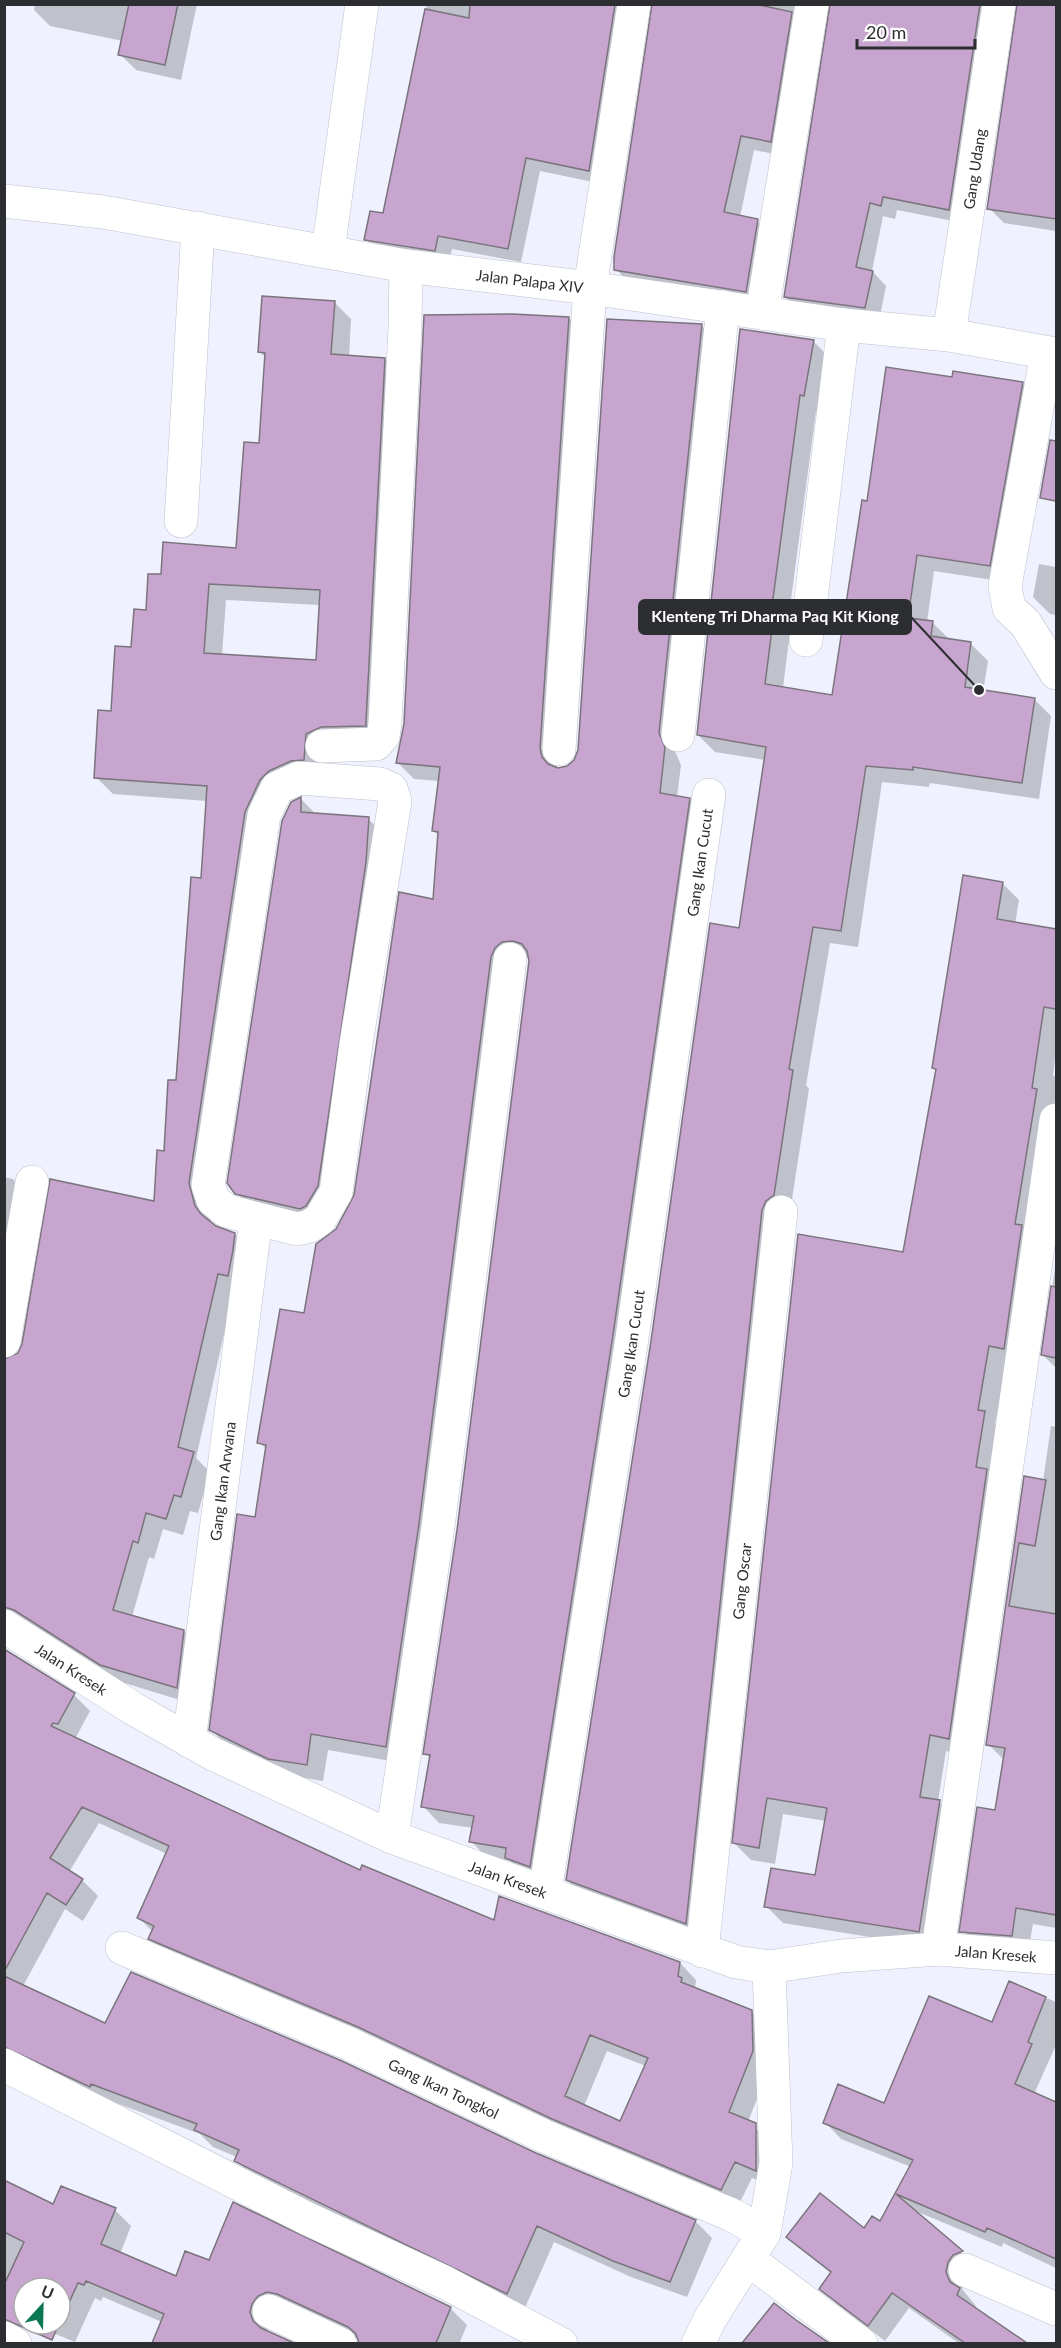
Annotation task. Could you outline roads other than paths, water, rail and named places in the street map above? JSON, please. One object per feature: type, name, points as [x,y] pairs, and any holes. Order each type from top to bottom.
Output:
[{"type":"street","points":[[328,251],[362,4]]},
{"type":"street","points":[[559,749],[590,288],[634,4]]},
{"type":"street","points":[[762,313],[812,4]]},
{"type":"street","name":"Gang Udang","points":[[949,334],[999,4]]},
{"type":"street","name":"Jalan Palapa XIV","points":[[4,201],[103,212],[406,266],[590,288],[844,325],[949,334],[1052,353]]},
{"type":"street","points":[[181,520],[198,228]]},
{"type":"street","points":[[322,746],[376,744],[383,736],[405,328],[406,266]]},
{"type":"street","points":[[678,735],[723,307]]},
{"type":"street","points":[[806,640],[844,325]]},
{"type":"street","points":[[1052,353],[1005,586],[1009,608],[1026,624],[1056,673]]},
{"type":"street","points":[[299,778],[380,784],[391,789],[395,801],[356,1044],[336,1192],[320,1219],[310,1226],[297,1229],[256,1219],[227,1211],[213,1200],[208,1185],[264,815],[277,788],[299,778]]},
{"type":"street","name":"Gang Ikan Cucut","points":[[545,1892],[632,1338],[709,795]]},
{"type":"street","points":[[392,1837],[441,1504],[510,959]]},
{"type":"street","points":[[938,1949],[1056,1120]]},
{"type":"street","points":[[4,1341],[32,1182]]},
{"type":"street","name":"Gang Oscar","points":[[702,1951],[781,1212]]},
{"type":"street","name":"Gang Ikan Arwana","points":[[189,1741],[256,1219]]},
{"type":"street","name":"Jalan Kresek","points":[[4,1626],[189,1741],[392,1837],[736,1962],[769,1967],[841,1956],[938,1949],[1056,1958]]},
{"type":"street","name":"Gang Ikan Tongkol","points":[[122,1948],[350,2044],[544,2136],[732,2215],[756,2246],[861,2343]]},
{"type":"street","points":[[698,2343],[710,2319],[756,2246],[776,2163],[769,1967]]},
{"type":"street","points":[[4,2065],[309,2219],[444,2282],[561,2343]]},
{"type":"street","points":[[964,2270],[1056,2309]]},
{"type":"street","points":[[269,2311],[340,2343]]},
{"type":"street","points":[[4,2338],[15,2343]]},
{"type":"place","name":"Klenteng Tri Dharma Paq Kit Kiong","points":[[979,690]]}]
